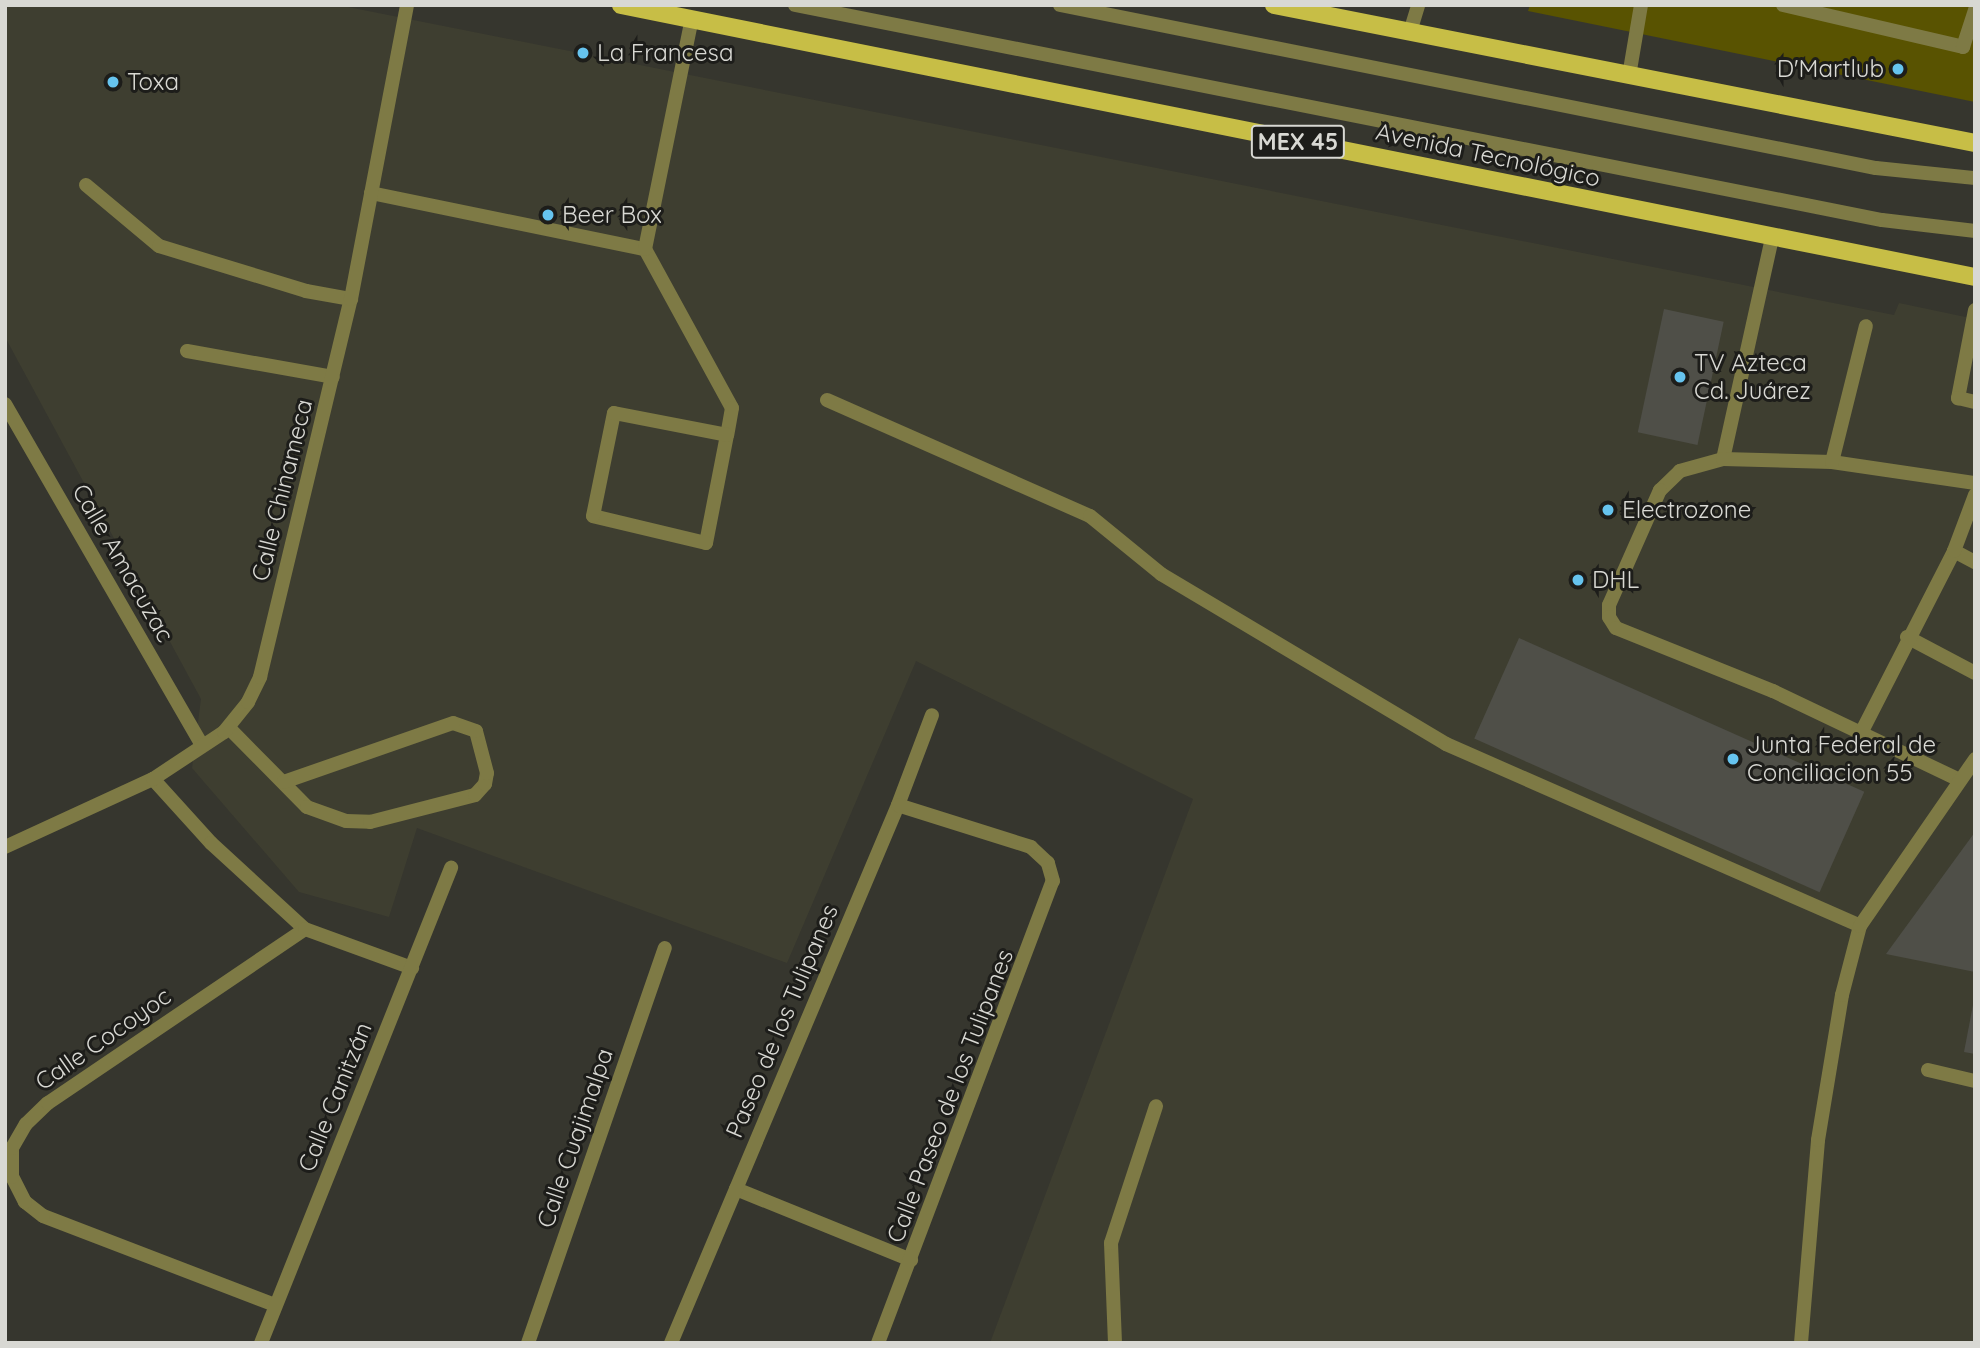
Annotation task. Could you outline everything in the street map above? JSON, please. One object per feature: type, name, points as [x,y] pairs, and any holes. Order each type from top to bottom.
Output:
[{"type":"main road","name":"Avenida Tecnológico","points":[[621,5],[1975,277]]},
{"type":"main road","points":[[1273,5],[1350,13],[1410,32],[1975,144]]},
{"type":"street","name":"Calle Chinameca","points":[[5,847],[153,779],[229,728],[260,677],[351,299],[407,5]]},
{"type":"street","points":[[795,5],[1882,220],[1975,231]]},
{"type":"street","points":[[1060,5],[1876,167],[1975,178]]},
{"type":"street","points":[[1410,32],[1418,5]]},
{"type":"street","points":[[1629,76],[1641,5]]},
{"type":"street","points":[[1783,5],[1969,49],[1975,9]]},
{"type":"street","points":[[692,19],[645,249],[732,408],[727,435],[706,543],[593,516],[614,413],[727,435]]},
{"type":"street","points":[[86,186],[159,246],[306,291],[351,299]]},
{"type":"street","points":[[371,193],[645,249]]},
{"type":"street","points":[[1723,458],[1772,238]]},
{"type":"street","points":[[1975,310],[1958,398],[1975,402]]},
{"type":"street","points":[[1832,463],[1866,326]]},
{"type":"street","points":[[187,351],[333,377]]},
{"type":"street","points":[[827,400],[1090,516],[1161,574],[1446,744],[1860,926]]},
{"type":"street","name":"Calle Amacuzac","points":[[5,404],[202,745]]},
{"type":"street","points":[[1960,780],[1860,735],[1773,691],[1611,623],[1609,605],[1660,491],[1680,471],[1723,458],[1832,463],[1975,483]]},
{"type":"street","points":[[1860,735],[1907,637],[1954,551],[1975,495]]},
{"type":"street","points":[[1954,551],[1975,562]]},
{"type":"street","points":[[1907,637],[1975,673]]},
{"type":"street","name":"Paseo de los Tulipanes","points":[[671,1343],[898,805],[932,715]]},
{"type":"street","points":[[229,728],[284,782],[317,811],[346,821],[370,822],[475,795],[487,778],[476,731],[453,723],[284,782]]},
{"type":"street","points":[[1801,1343],[1818,1140],[1842,995],[1860,926],[1975,758]]},
{"type":"street","points":[[153,779],[219,851],[305,929],[412,968]]},
{"type":"street","name":"Calle Paseo de los Tulipanes","points":[[878,1343],[1052,892],[1048,863],[1031,847],[898,805]]},
{"type":"street","name":"Calle Canitzán","points":[[261,1343],[451,869]]},
{"type":"street","name":"Calle Cocoyoc","points":[[275,1305],[43,1216],[25,1202],[12,1177],[10,1161],[26,1124],[48,1103],[305,929]]},
{"type":"street","name":"Calle Cuajimalpa","points":[[528,1343],[665,948]]},
{"type":"street","points":[[1928,1070],[1975,1081]]},
{"type":"street","points":[[1115,1343],[1111,1243],[1156,1106]]},
{"type":"street","points":[[736,1189],[911,1260]]},
{"type":"shaded area","points":[[5,5],[338,5],[1894,315],[1899,303],[1975,319],[1975,1343],[990,1343],[1193,799],[916,661],[787,963],[417,828],[389,917],[299,892],[192,768],[201,699],[5,337]]},
{"type":"shaded area","name":"D'Martlub","points":[[1530,5],[1975,5],[1975,102],[1528,11]]},
{"type":"building","name":"TV Azteca Cd. Juárez","points":[[1664,309],[1724,322],[1697,445],[1638,432]]},
{"type":"building","points":[[1519,638],[1864,792],[1820,892],[1474,738]]},
{"type":"building","points":[[1975,832],[1975,972],[1886,954]]},
{"type":"building","points":[[1975,1005],[1975,1054],[1964,1052]]},
{"type":"place","name":"La Francesa","points":[[583,53]]},
{"type":"place","name":"D'Martlub","points":[[1898,69]]},
{"type":"place","name":"Toxa","points":[[113,82]]},
{"type":"place","name":"Beer Box","points":[[548,215]]},
{"type":"place","name":"TV Azteca Cd. Juárez","points":[[1680,377]]},
{"type":"place","name":"Electrozone","points":[[1608,510]]},
{"type":"place","name":"DHL","points":[[1578,580]]},
{"type":"place","name":"Junta Federal de Conciliacion 55","points":[[1733,759]]}]
